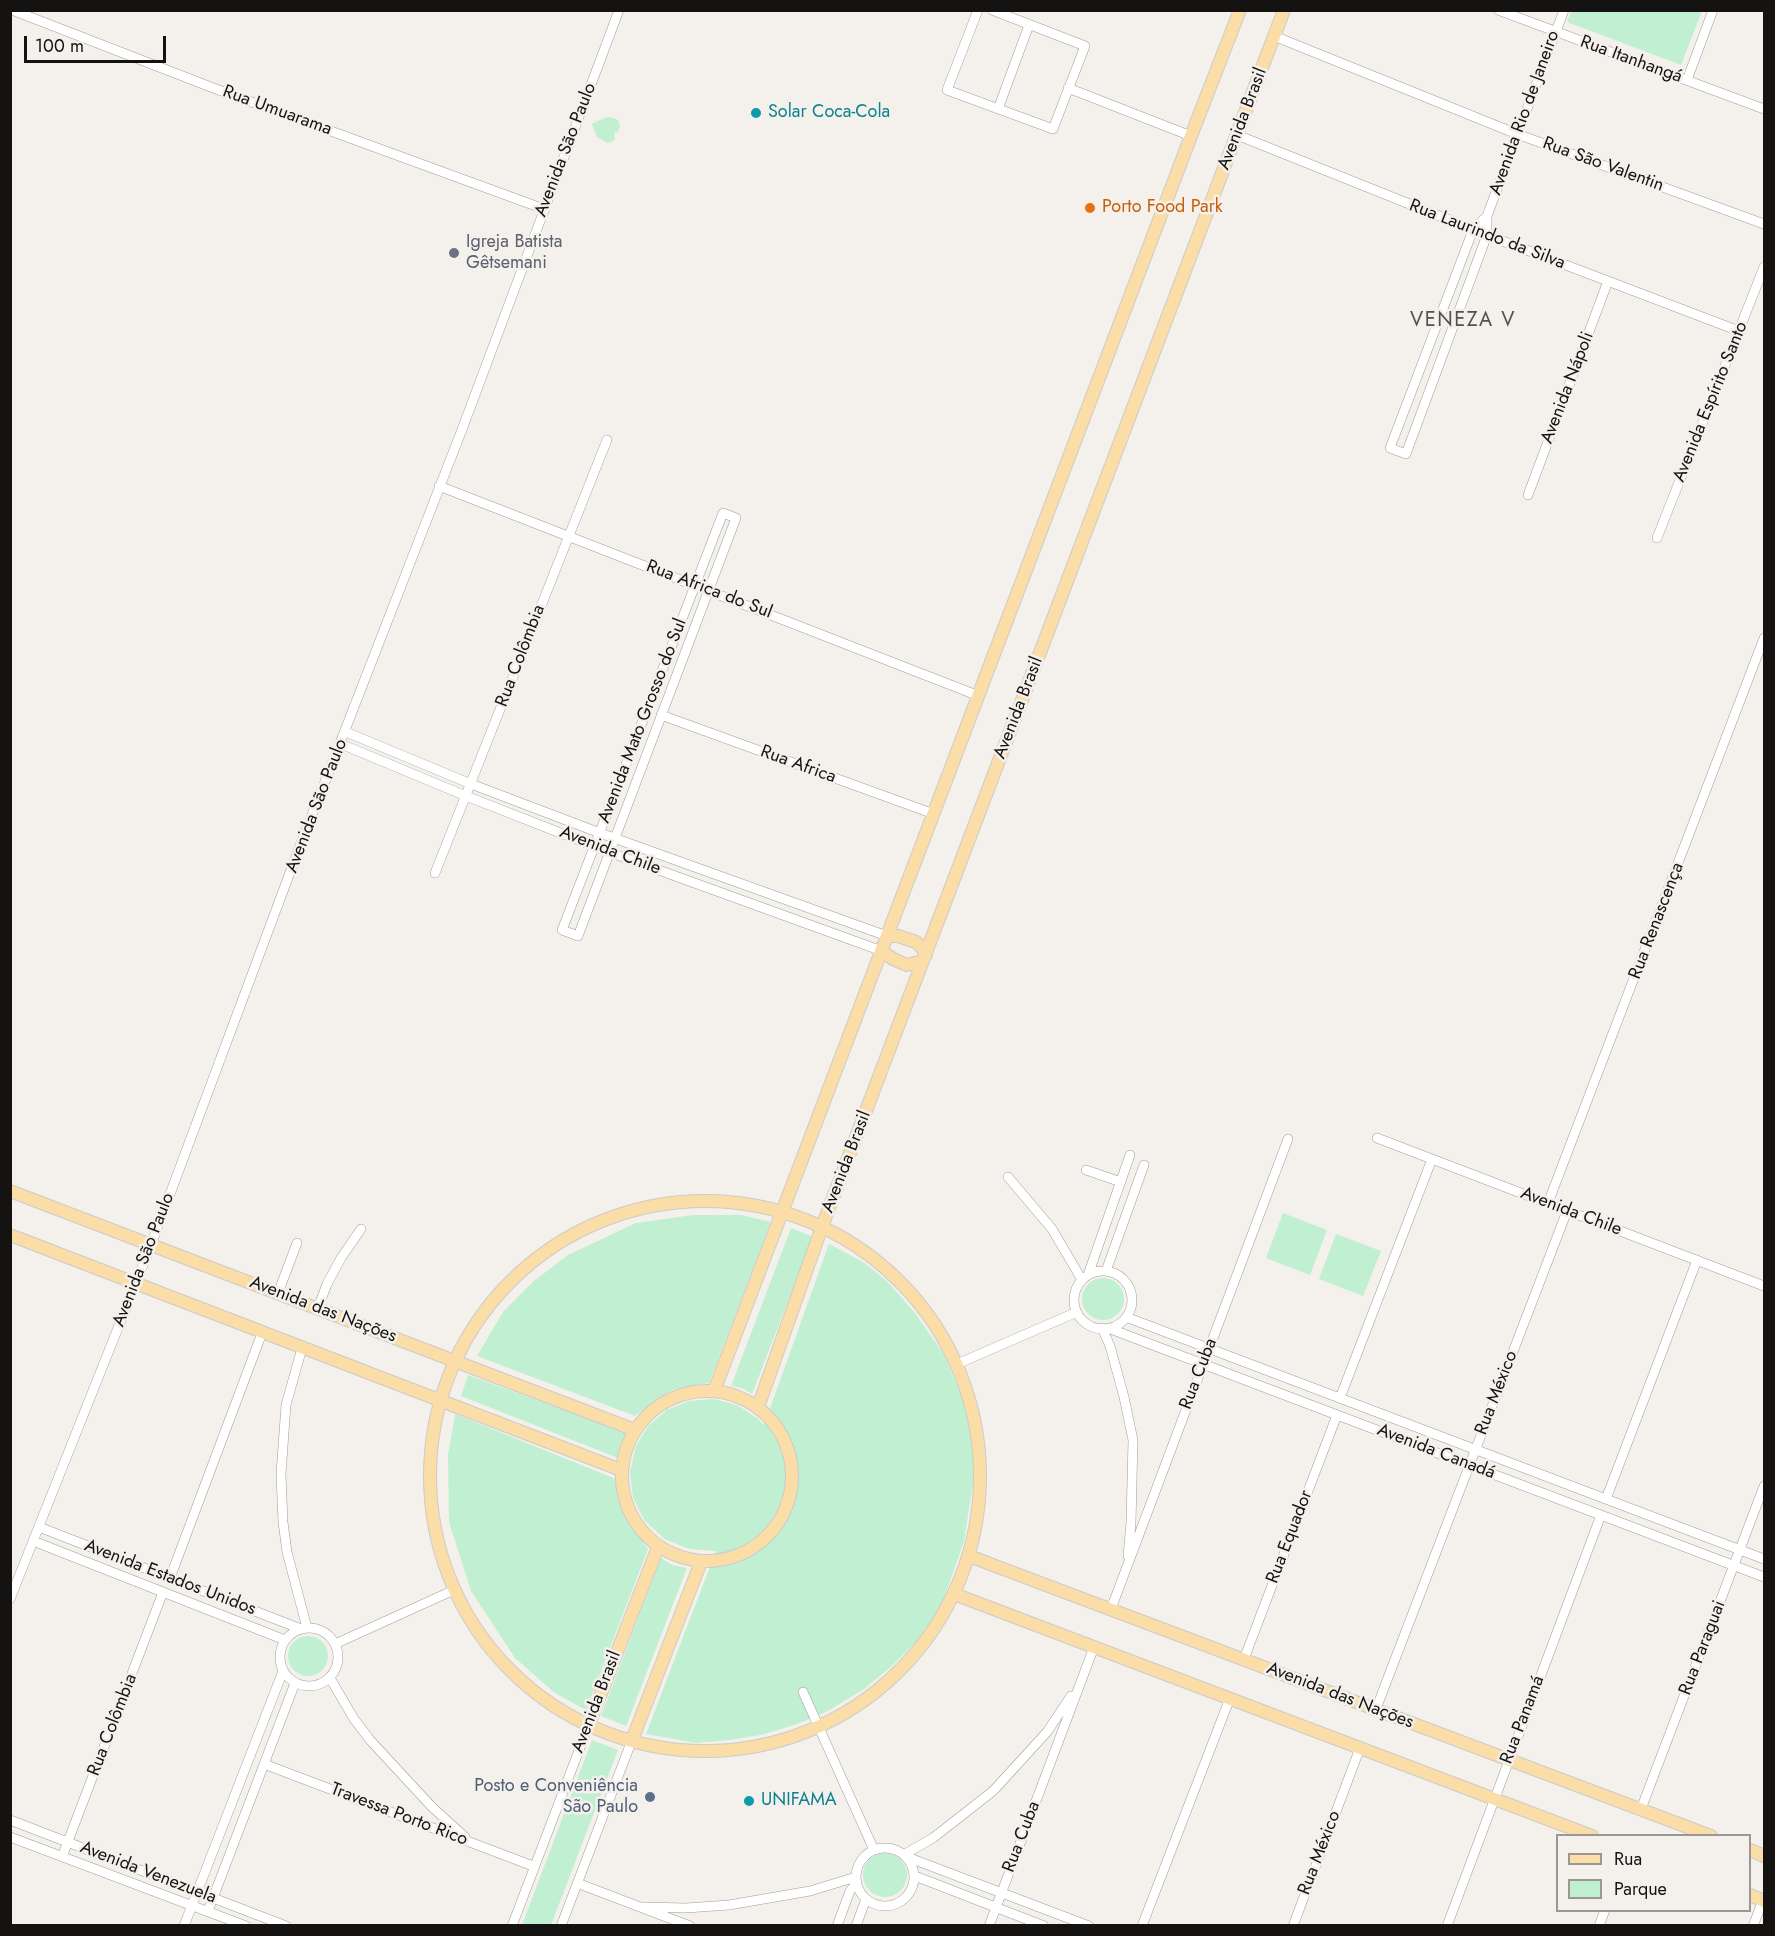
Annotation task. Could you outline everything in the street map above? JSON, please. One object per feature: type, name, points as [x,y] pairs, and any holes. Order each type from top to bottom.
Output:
[{"type":"main road","points":[[714,1391],[1240,10]]},
{"type":"main road","name":"Avenida Brasil","points":[[758,1407],[823,1224],[1284,10]]},
{"type":"main road","points":[[882,951],[907,965],[924,958],[922,948],[916,942],[898,936],[887,936]]},
{"type":"main road","name":"Avenida das Nações","points":[[10,1191],[635,1430]]},
{"type":"main road","points":[[708,1203],[783,1211],[823,1224],[848,1239],[895,1276],[919,1301],[943,1337],[968,1393],[980,1453],[979,1498],[969,1556],[954,1594],[919,1652],[891,1679],[851,1708],[818,1726],[781,1741],[740,1748],[689,1750],[632,1740],[589,1724],[548,1702],[514,1674],[483,1642],[454,1590],[445,1566],[433,1521],[429,1477],[431,1441],[440,1400],[456,1361],[478,1320],[498,1295],[523,1270],[576,1236],[627,1216],[664,1206],[708,1203]]},
{"type":"main road","points":[[10,1235],[621,1470]]},
{"type":"main road","points":[[694,1391],[714,1391],[737,1396],[758,1407],[776,1424],[787,1446],[793,1470],[787,1507],[773,1530],[753,1548],[728,1559],[701,1562],[678,1557],[658,1546],[636,1526],[624,1499],[621,1470],[624,1453],[642,1420],[657,1406],[694,1391]]},
{"type":"main road","name":"Avenida Brasil","points":[[589,1724],[658,1546]]},
{"type":"main road","name":"Avenida das Nações","points":[[969,1556],[1706,1834]]},
{"type":"main road","points":[[632,1740],[701,1562]]},
{"type":"main road","points":[[954,1594],[1587,1834]]},
{"type":"street","name":"Rua Umuarama","points":[[12,10],[227,93],[544,209]]},
{"type":"street","name":"Avenida São Paulo","points":[[10,1599],[151,1245],[298,851],[463,427],[619,10]]},
{"type":"street","points":[[978,10],[947,90],[1053,129],[1085,46],[992,10]]},
{"type":"street","name":"Rua Itanhangá","points":[[1498,10],[1764,109]]},
{"type":"street","name":"Avenida Rio de Janeiro","points":[[1487,216],[1473,230],[1389,448],[1406,454],[1486,235],[1487,216],[1564,10]]},
{"type":"street","points":[[1687,80],[1713,10]]},
{"type":"street","points":[[998,109],[1029,25]]},
{"type":"street","name":"Rua São Valentin","points":[[1274,36],[1517,134],[1764,224]]},
{"type":"street","points":[[1068,88],[1191,136]]},
{"type":"street","name":"Rua Laurindo da Silva","points":[[1237,135],[1473,230],[1739,331]]},
{"type":"street","name":"Avenida Espírito Santo","points":[[1657,538],[1764,267]]},
{"type":"street","name":"Avenida Nápoli","points":[[1528,495],[1608,281]]},
{"type":"street","name":"Rua Colômbia","points":[[435,873],[607,440]]},
{"type":"street","name":"Rua Africa do Sul","points":[[439,486],[709,589],[979,696]]},
{"type":"street","name":"Avenida Mato Grosso do Sul","points":[[723,513],[736,518],[709,589],[578,936],[562,930],[723,513]]},
{"type":"street","name":"Rua Renascença","points":[[1548,1203],[1764,638]]},
{"type":"street","name":"Rua Africa","points":[[661,716],[934,814]]},
{"type":"street","name":"Avenida Chile","points":[[346,732],[471,784],[600,833],[887,936]]},
{"type":"street","name":"Avenida Chile","points":[[341,744],[609,852],[882,951]]},
{"type":"street","name":"Avenida Chile","points":[[1377,1138],[1764,1286]]},
{"type":"street","name":"Rua Cuba","points":[[1111,1610],[1288,1139]]},
{"type":"street","points":[[1085,1277],[1093,1272],[1106,1271],[1122,1278],[1127,1284],[1132,1301],[1126,1317],[1119,1323],[1105,1328],[1089,1325],[1077,1311],[1075,1294],[1085,1277],[1130,1155]]},
{"type":"street","points":[[1340,1398],[1432,1159]]},
{"type":"street","points":[[1106,1271],[1144,1165]]},
{"type":"street","points":[[1086,1170],[1121,1182]]},
{"type":"street","points":[[1008,1177],[1052,1229],[1085,1277]]},
{"type":"street","name":"Rua México","points":[[1376,1709],[1567,1210]]},
{"type":"street","points":[[318,1308],[327,1284],[341,1258],[361,1229]]},
{"type":"street","points":[[278,1293],[297,1244]]},
{"type":"street","points":[[1606,1499],[1697,1260]]},
{"type":"street","points":[[957,1364],[1077,1311]]},
{"type":"street","name":"Avenida Canadá","points":[[1126,1317],[1764,1559]]},
{"type":"street","points":[[1105,1328],[1133,1440],[1131,1523],[1126,1570]]},
{"type":"street","name":"Avenida Canadá","points":[[1105,1328],[1764,1577]]},
{"type":"street","points":[[170,1578],[262,1333]]},
{"type":"street","points":[[302,1348],[286,1405],[281,1474],[287,1552],[304,1628]]},
{"type":"street","name":"Rua Equador","points":[[1244,1659],[1337,1415]]},
{"type":"street","name":"Rua Paraguai","points":[[1641,1809],[1764,1486]]},
{"type":"street","name":"Rua Panamá","points":[[1447,1926],[1493,1798],[1601,1515]]},
{"type":"street","name":"Avenida Estados Unidos","points":[[39,1527],[304,1628]]},
{"type":"street","name":"Avenida Estados Unidos","points":[[33,1541],[285,1640]]},
{"type":"street","points":[[335,1644],[454,1590]]},
{"type":"street","name":"Rua Colômbia","points":[[62,1857],[163,1592]]},
{"type":"street","points":[[304,1628],[321,1630],[330,1636],[335,1644],[338,1662],[330,1678],[315,1686],[295,1683],[283,1671],[279,1655],[285,1640],[304,1628]]},
{"type":"street","name":"Rua Cuba","points":[[988,1926],[1094,1647]]},
{"type":"street","points":[[184,1926],[283,1671]]},
{"type":"street","points":[[330,1678],[354,1719],[370,1740],[432,1807],[470,1842]]},
{"type":"street","points":[[208,1911],[295,1683]]},
{"type":"street","points":[[906,1855],[933,1838],[993,1791],[1047,1732],[1080,1684]]},
{"type":"street","points":[[803,1692],[874,1850]]},
{"type":"street","points":[[1142,1926],[1230,1698]]},
{"type":"street","name":"Avenida Brasil","points":[[512,1926],[589,1724]]},
{"type":"street","points":[[561,1926],[632,1740]]},
{"type":"street","name":"Rua México","points":[[1293,1926],[1360,1748]]},
{"type":"street","name":"Travessa Porto Rico","points":[[264,1764],[533,1866]]},
{"type":"street","name":"Avenida Venezuela","points":[[10,1820],[286,1926]]},
{"type":"street","name":"Avenida Venezuela","points":[[10,1838],[246,1926]]},
{"type":"street","points":[[837,1926],[856,1880],[860,1861],[874,1850],[886,1847],[1089,1926]]},
{"type":"street","points":[[856,1880],[861,1894],[870,1903],[882,1906],[899,1903],[912,1890],[915,1876],[911,1862],[906,1855]]},
{"type":"street","points":[[915,1876],[1044,1926]]},
{"type":"street","points":[[642,1907],[686,1908],[729,1905],[810,1891],[856,1880]]},
{"type":"street","points":[[577,1882],[690,1926]]},
{"type":"street","points":[[856,1926],[866,1899]]},
{"type":"street","points":[[1753,1926],[1764,1900]]},
{"type":"street","points":[[1599,1926],[1605,1912]]},
{"type":"green space","points":[[1572,10],[1702,11],[1681,65],[1567,22]]},
{"type":"green space","points":[[610,117],[618,120],[620,126],[618,132],[614,133],[615,140],[608,143],[597,137],[592,124]]},
{"type":"green space","points":[[1283,1213],[1327,1230],[1310,1275],[1266,1258]]},
{"type":"green space","points":[[693,1215],[741,1215],[771,1222],[709,1383],[674,1389],[635,1416],[477,1356],[503,1312],[534,1281],[568,1255],[636,1223]]},
{"type":"green space","points":[[791,1228],[813,1237],[752,1394],[742,1388],[731,1386]]},
{"type":"green space","points":[[1336,1234],[1381,1251],[1363,1296],[1319,1279]]},
{"type":"green space","points":[[829,1244],[863,1262],[887,1281],[915,1313],[945,1356],[964,1403],[972,1443],[974,1477],[964,1541],[941,1607],[922,1636],[892,1666],[864,1689],[826,1712],[761,1735],[729,1740],[696,1743],[646,1734],[716,1551],[689,1549],[665,1539],[645,1521],[633,1498],[630,1472],[636,1446],[648,1426],[667,1410],[689,1401],[713,1399],[737,1405],[764,1425]]},
{"type":"green space","points":[[1103,1278],[1118,1284],[1124,1299],[1118,1314],[1103,1320],[1088,1314],[1082,1299],[1088,1284]]},
{"type":"green space","points":[[468,1375],[628,1433],[620,1447],[618,1458],[461,1396]]},
{"type":"green space","points":[[455,1414],[616,1479],[617,1497],[623,1512],[648,1549],[586,1710],[555,1693],[515,1658],[471,1591],[449,1522],[448,1455]]},
{"type":"green space","points":[[661,1558],[672,1565],[687,1568],[626,1726],[601,1716]]},
{"type":"green space","points":[[308,1636],[316,1637],[322,1642],[327,1648],[327,1664],[322,1670],[316,1675],[308,1676],[300,1675],[294,1670],[289,1664],[288,1656],[289,1648],[294,1642],[300,1637]]},
{"type":"green space","points":[[592,1740],[618,1750],[551,1925],[522,1925]]},
{"type":"green space","points":[[885,1853],[900,1860],[907,1875],[900,1890],[885,1897],[870,1890],[863,1875],[870,1860]]},
{"type":"place","name":"Solar Coca-Cola","points":[[756,113]]},
{"type":"place","name":"Porto Food Park","points":[[1090,208]]},
{"type":"place","name":"Igreja Batista Gêtsemani","points":[[454,253]]},
{"type":"place","name":"Posto e Conveniência São Paulo","points":[[650,1797]]},
{"type":"place","name":"UNIFAMA","points":[[749,1801]]},
{"type":"district","name":"VENEZA V","points":[[1463,321]]}]
